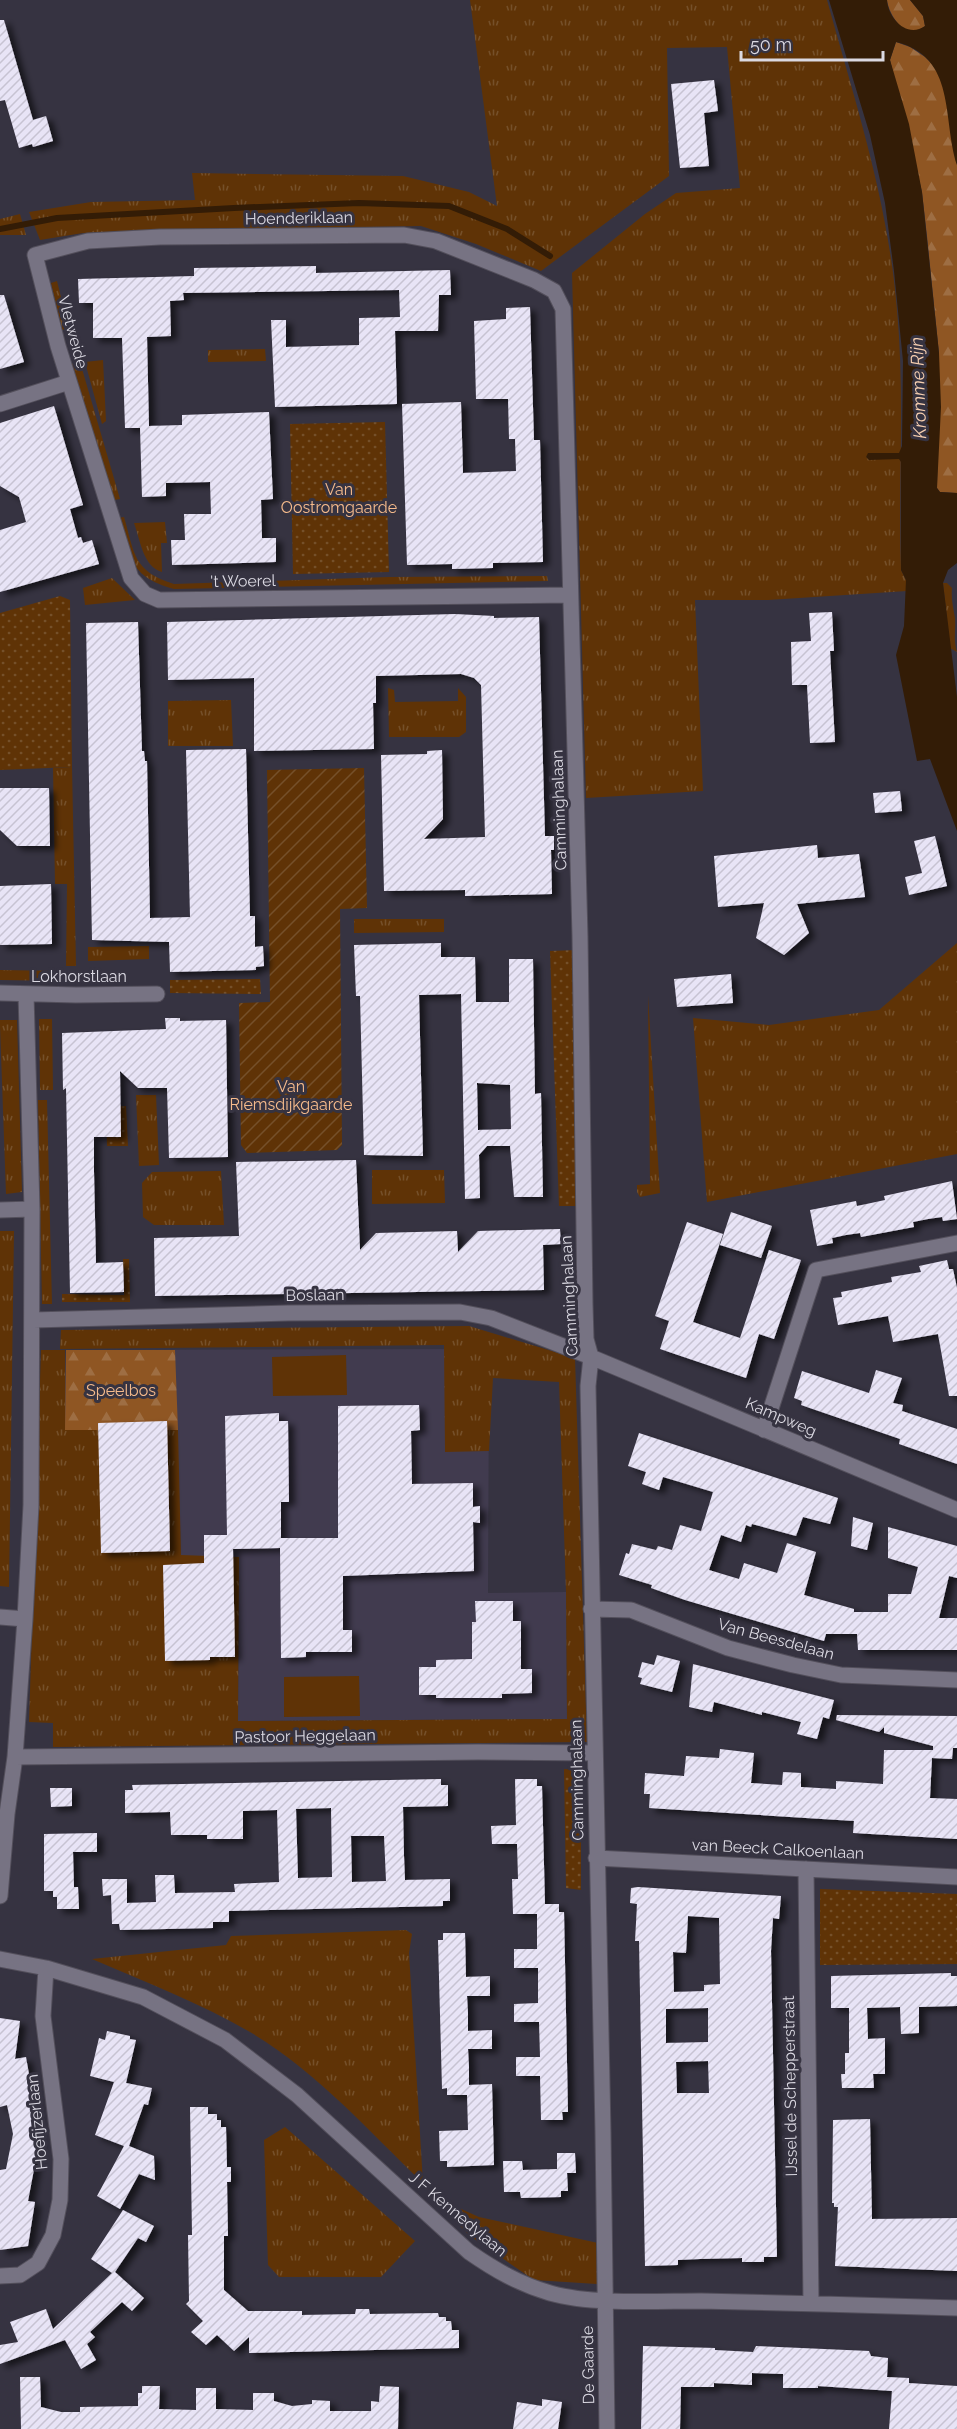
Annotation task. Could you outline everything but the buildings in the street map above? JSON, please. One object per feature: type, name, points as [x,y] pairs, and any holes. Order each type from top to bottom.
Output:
[{"type":"street","name":"Hoenderiklaan","points":[[35,255],[88,241],[184,237],[404,235],[436,241],[469,253],[534,280],[554,291]]},
{"type":"street","name":"Vletweide","points":[[0,404],[69,382],[35,255]]},
{"type":"street","name":"Camminghalaan","points":[[554,291],[563,309],[580,936],[585,1316],[586,1339],[591,1357],[588,1386],[591,1609],[605,2300]]},
{"type":"street","name":"'t Woerel","points":[[69,382],[131,578],[145,594],[159,600],[570,595]]},
{"type":"street","name":"Lokhorstlaan","points":[[0,993],[157,994]]},
{"type":"street","points":[[0,1896],[3,1814],[15,1757],[31,1505],[32,1209],[26,994]]},
{"type":"street","points":[[0,1210],[32,1209]]},
{"type":"street","points":[[764,1430],[816,1270],[957,1243]]},
{"type":"street","name":"Boslaan","points":[[33,1320],[288,1313],[460,1312],[491,1318],[591,1357]]},
{"type":"street","name":"Kampweg","points":[[591,1357],[957,1510]]},
{"type":"street","name":"Van Beesdelaan","points":[[591,1609],[631,1610],[728,1648],[841,1675],[957,1680]]},
{"type":"street","points":[[0,1617],[25,1619]]},
{"type":"street","name":"Pastoor Heggelaan","points":[[15,1757],[467,1752],[595,1753]]},
{"type":"street","name":"van Beeck Calkoenlaan","points":[[596,1857],[957,1877]]},
{"type":"street","name":"IJssel de Schepperstraat","points":[[806,1869],[811,2303]]},
{"type":"street","name":"J F Kennedylaan","points":[[0,1959],[46,1968],[143,1997],[225,2040],[297,2095],[446,2231],[498,2272],[553,2294],[605,2300],[957,2308]]},
{"type":"street","name":"Hoefijzerlaan","points":[[0,2276],[20,2275],[38,2263],[53,2235],[60,2200],[61,2159],[43,2016],[46,1968]]},
{"type":"street","name":"De Gaarde","points":[[605,2300],[607,2429]]},
{"type":"shaded area","points":[[468,1349],[489,1379],[488,1593],[566,1592],[567,1719],[238,1721],[239,1558],[181,1556],[177,1430],[65,1430],[66,1350]]},
{"type":"green space","points":[[470,0],[827,0],[870,154],[893,270],[901,375],[901,570],[906,580],[907,591],[768,600],[695,600],[703,791],[586,798],[572,273],[645,214],[676,193],[740,188],[727,47],[667,48],[669,176],[541,271],[476,244],[421,226],[132,231],[83,233],[40,240],[29,212],[91,202],[195,200],[192,173],[403,176],[469,192],[497,206]]},
{"type":"green space","points":[[887,0],[910,0],[923,16],[925,26],[916,32],[905,30],[893,16]]},
{"type":"green space","points":[[896,42],[910,47],[937,69],[945,86],[957,165],[957,493],[940,492],[937,488],[939,353],[922,192],[890,60]]},
{"type":"green space","points":[[20,214],[26,235],[0,235],[0,219]]},
{"type":"green space","points":[[57,281],[69,329],[62,330],[51,283]]},
{"type":"green space","points":[[265,349],[266,361],[208,362],[208,350]]},
{"type":"green space","points":[[103,360],[106,421],[102,424],[85,362]]},
{"type":"green space","points":[[80,362],[120,499],[114,500],[72,364]]},
{"type":"green space","name":"Van Oostromgaarde","points":[[385,422],[389,572],[293,574],[290,424]]},
{"type":"green space","points":[[124,517],[134,551],[143,567],[150,573],[174,584],[389,577],[547,576],[548,581],[174,589],[148,578],[134,564],[118,518]]},
{"type":"green space","points":[[165,522],[167,543],[161,543],[162,572],[146,559],[134,523]]},
{"type":"green space","points":[[112,578],[135,600],[85,605],[83,588]]},
{"type":"green space","points":[[943,583],[947,583],[952,588],[957,652],[950,648]]},
{"type":"green space","points":[[60,596],[70,600],[72,767],[0,770],[0,613]]},
{"type":"green space","points":[[388,688],[394,690],[395,702],[458,701],[458,688],[466,697],[466,732],[459,737],[389,737]]},
{"type":"green space","points":[[231,700],[233,746],[168,746],[168,701]]},
{"type":"green space","points":[[72,767],[76,966],[66,966],[67,884],[55,884],[53,768]]},
{"type":"green space","name":"Van Riemsdijkgaarde","points":[[364,768],[367,908],[340,909],[342,1145],[337,1150],[247,1153],[241,1145],[239,1003],[270,1002],[267,770]]},
{"type":"green space","points":[[354,919],[444,919],[444,932],[354,933]]},
{"type":"green space","points":[[957,943],[957,1154],[707,1202],[693,1018],[769,1025],[879,1010]]},
{"type":"green space","points":[[149,946],[149,959],[88,961],[88,947]]},
{"type":"green space","points":[[577,950],[584,1206],[559,1206],[550,951]]},
{"type":"green space","points":[[0,970],[62,971],[63,981],[0,980]]},
{"type":"green space","points":[[260,979],[261,994],[170,993],[170,980]]},
{"type":"green space","points":[[648,995],[660,1193],[640,1197],[637,1185],[650,1184]]},
{"type":"green space","points":[[39,1019],[52,1019],[53,1090],[40,1090]]},
{"type":"green space","points":[[0,1020],[17,1020],[22,1192],[6,1194],[0,1026]]},
{"type":"green space","points":[[136,1095],[156,1095],[159,1165],[139,1166]]},
{"type":"green space","points":[[38,1100],[47,1100],[52,1304],[42,1304]]},
{"type":"green space","points":[[126,1106],[128,1146],[107,1146],[106,1107]]},
{"type":"green space","points":[[372,1170],[444,1170],[445,1203],[372,1204]]},
{"type":"green space","points":[[221,1171],[224,1225],[154,1225],[143,1217],[142,1183],[152,1172]]},
{"type":"green space","points":[[0,1231],[14,1231],[9,1587],[0,1586]]},
{"type":"green space","points":[[123,1259],[129,1259],[130,1302],[62,1302],[62,1294],[124,1295]]},
{"type":"green space","points":[[469,1326],[575,1358],[587,1742],[53,1747],[53,1723],[29,1722],[41,1350],[65,1350],[65,1430],[178,1430],[181,1555],[239,1557],[238,1721],[567,1719],[566,1592],[559,1382],[493,1378],[489,1451],[445,1452],[444,1345],[60,1349],[61,1330]]},
{"type":"green space","name":"Speelbos","points":[[66,1350],[175,1350],[178,1430],[65,1430]]},
{"type":"green space","points":[[346,1355],[347,1395],[273,1396],[272,1357]]},
{"type":"green space","points":[[359,1676],[360,1716],[284,1717],[284,1677]]},
{"type":"green space","points":[[564,1769],[581,1770],[581,1890],[566,1888]]},
{"type":"green space","points":[[820,1889],[957,1894],[957,1964],[820,1965]]},
{"type":"green space","points":[[406,1930],[412,1934],[409,1953],[423,2183],[320,2083],[274,2048],[212,2012],[92,1959],[226,1945],[231,1936]]},
{"type":"green space","points":[[285,2127],[415,2241],[381,2277],[279,2277],[268,2265],[264,2140]]},
{"type":"green space","points":[[432,2196],[479,2217],[598,2243],[597,2284],[534,2280],[470,2236]]},
{"type":"water","name":"Kromme Rijn","points":[[829,0],[887,0],[895,20],[905,28],[912,30],[925,26],[923,16],[910,0],[957,0],[957,165],[944,92],[938,75],[929,61],[916,50],[896,42],[890,60],[909,124],[922,192],[939,353],[941,407],[937,488],[940,492],[957,493],[957,563],[948,570],[943,583],[957,697],[957,831],[930,759],[917,761],[896,655],[904,626],[906,580],[901,570],[901,462],[899,459],[869,460],[866,457],[868,453],[899,453],[902,446],[903,361],[894,271],[885,203],[870,135]]},
{"type":"waterway","points":[[0,229],[57,218],[234,208],[359,203],[449,206],[507,229],[550,256]]}]
